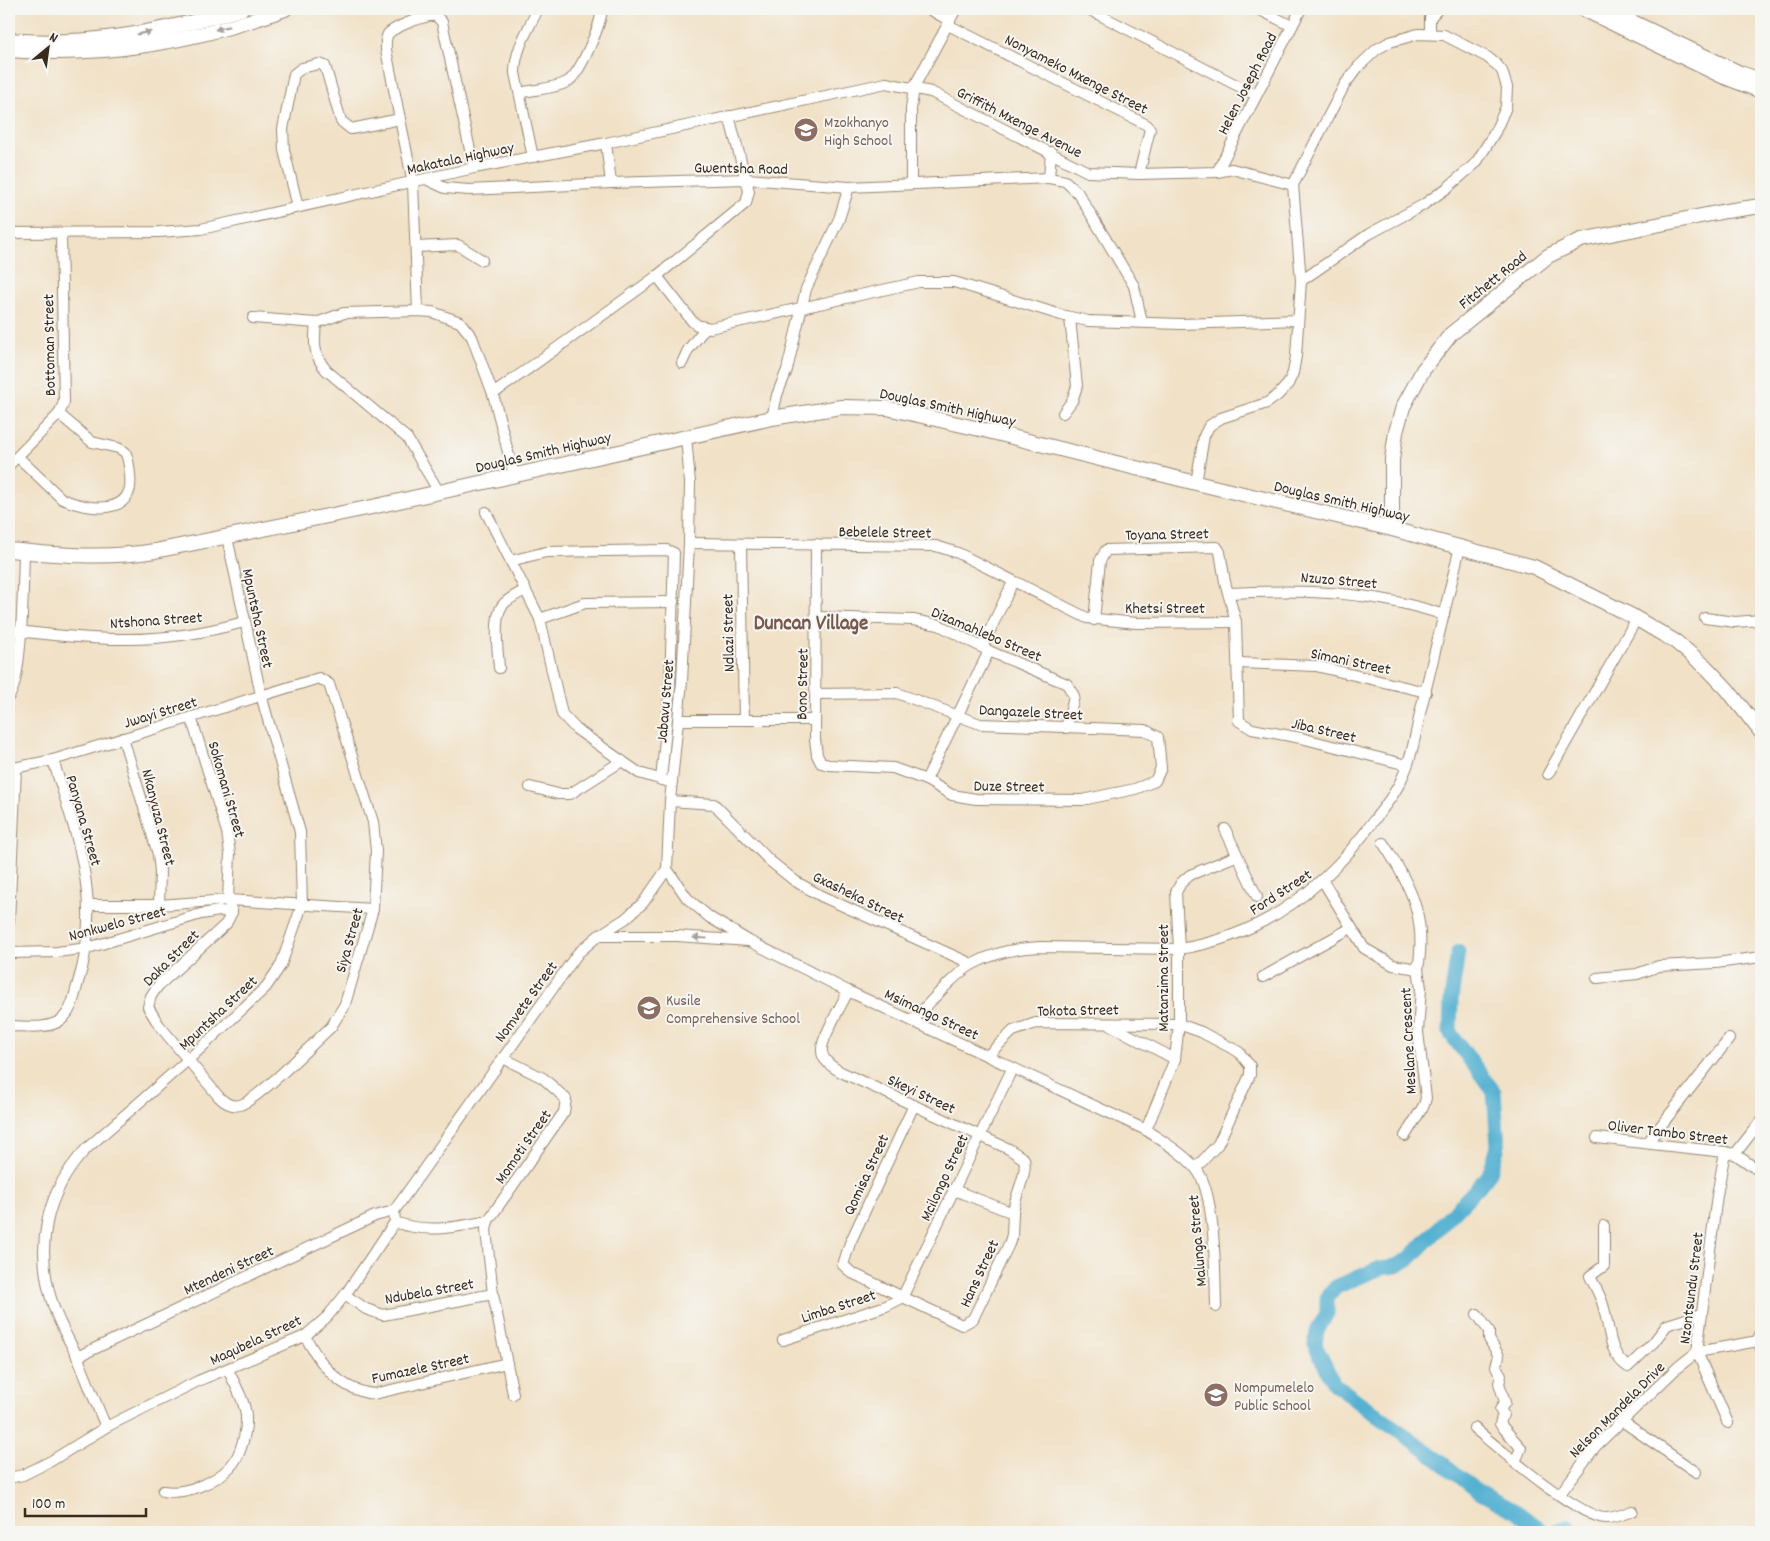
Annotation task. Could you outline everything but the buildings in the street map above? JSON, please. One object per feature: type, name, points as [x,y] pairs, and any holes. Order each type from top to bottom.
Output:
[{"type":"street","points":[[202,20],[223,9]]},
{"type":"street","points":[[9,40],[78,41],[122,37],[202,20],[240,9]]},
{"type":"street","points":[[9,50],[68,51],[121,48],[175,40],[259,14],[285,9]]},
{"type":"street","points":[[533,157],[515,73],[516,56],[538,9]]},
{"type":"street","points":[[520,93],[560,85],[572,78],[600,22],[602,9]]},
{"type":"street","points":[[929,9],[949,23]]},
{"type":"street","points":[[911,184],[911,109],[914,87],[956,9]]},
{"type":"street","points":[[1088,9],[1256,95]]},
{"type":"street","points":[[1258,9],[1292,26]]},
{"type":"street","name":"Helen Joseph Road","points":[[1217,172],[1301,9]]},
{"type":"street","points":[[1430,33],[1430,18],[1438,9]]},
{"type":"street","points":[[1583,9],[1714,72],[1761,91]]},
{"type":"street","points":[[1605,9],[1731,69],[1761,80]]},
{"type":"street","points":[[418,311],[414,183],[386,50],[387,37],[395,29],[427,16],[436,16],[442,22],[474,168]]},
{"type":"street","name":"Nonyameko Mxenge Street","points":[[949,23],[1147,125],[1150,129],[1149,138],[1139,174]]},
{"type":"street","points":[[1196,483],[1204,436],[1212,422],[1267,403],[1288,384],[1295,366],[1301,281],[1293,185],[1320,128],[1345,84],[1359,66],[1378,49],[1409,35],[1430,33],[1444,35],[1487,57],[1502,71],[1508,96],[1506,107],[1495,132],[1476,162],[1447,188],[1423,205],[1369,234],[1301,281]]},
{"type":"street","points":[[298,208],[283,139],[292,78],[297,71],[319,64],[325,66],[341,121],[346,127],[351,129],[400,119]]},
{"type":"street","name":"Makatala Highway","points":[[9,233],[201,228],[428,180],[474,168],[606,143],[874,85],[898,84],[914,87]]},
{"type":"street","name":"Griffith Mxenge Avenue","points":[[914,87],[931,92],[1088,172],[1139,174],[1217,172],[1232,169],[1293,185]]},
{"type":"street","points":[[494,394],[657,276],[746,203],[750,195],[728,116]]},
{"type":"street","points":[[606,143],[611,183]]},
{"type":"street","points":[[1051,152],[1049,178],[1065,181],[1078,193],[1134,286],[1142,322]]},
{"type":"street","name":"Gwentsha Road","points":[[428,180],[445,188],[469,190],[746,179],[849,187],[911,184],[937,185],[1049,178]]},
{"type":"street","points":[[772,418],[777,395],[787,370],[800,308],[809,280],[827,247],[839,219],[849,187]]},
{"type":"street","name":"Fitchett Road","points":[[1392,529],[1392,460],[1396,432],[1403,407],[1422,370],[1451,334],[1548,256],[1581,240],[1761,206]]},
{"type":"street","name":"Bottoman Street","points":[[9,465],[59,414],[66,396],[61,233]]},
{"type":"street","points":[[416,247],[458,245],[482,260]]},
{"type":"street","points":[[657,276],[692,321],[706,328],[919,282],[943,281],[986,291],[1070,318],[1181,324],[1297,320]]},
{"type":"street","points":[[253,318],[316,323],[344,313],[418,311],[432,312],[460,322],[467,329],[494,394],[514,475]]},
{"type":"street","points":[[1063,413],[1072,401],[1077,386],[1070,318]]},
{"type":"street","points":[[316,323],[314,345],[318,359],[326,370],[407,438],[439,492]]},
{"type":"street","points":[[682,362],[685,354],[706,328]]},
{"type":"street","name":"Douglas Smith Highway","points":[[9,550],[90,556],[126,556],[325,517],[772,418],[841,407],[887,408],[1392,529],[1534,567],[1601,599],[1676,642],[1706,667],[1727,689],[1761,732]]},
{"type":"street","points":[[18,457],[62,499],[69,502],[78,505],[107,506],[117,505],[127,500],[131,490],[131,478],[125,452],[118,448],[92,442],[59,414]]},
{"type":"street","name":"Jabavu Street","points":[[668,869],[670,801],[678,720],[688,543],[690,482],[686,437]]},
{"type":"street","points":[[486,512],[540,619],[562,714],[576,729],[639,773],[672,782]]},
{"type":"street","name":"Mpuntsha Street","points":[[106,1427],[55,1309],[46,1279],[43,1256],[49,1211],[60,1182],[71,1165],[86,1149],[189,1060],[266,987],[281,965],[302,905],[300,832],[261,695],[227,537]]},
{"type":"street","name":"Bebelele Street","points":[[688,543],[936,546],[958,553],[1071,611],[1094,620]]},
{"type":"street","name":"Bono Street","points":[[816,544],[815,720],[816,755],[821,763]]},
{"type":"street","name":"Ndlazi Street","points":[[741,545],[744,720]]},
{"type":"street","name":"Toyana Street","points":[[1094,620],[1100,561],[1104,552],[1110,549],[1216,546],[1220,552],[1236,622],[1239,663],[1238,718]]},
{"type":"street","name":"Ford Street","points":[[913,1020],[972,964],[1020,948],[1179,949],[1201,946],[1239,933],[1292,904],[1323,881],[1372,823],[1402,779],[1426,692],[1460,547]]},
{"type":"street","points":[[510,561],[546,552],[667,550],[675,555],[670,687],[661,780]]},
{"type":"street","points":[[9,696],[14,686],[20,632],[24,552]]},
{"type":"street","points":[[926,780],[957,718],[1013,582]]},
{"type":"street","points":[[499,668],[498,614],[504,604],[525,590]]},
{"type":"street","name":"Nzuzo Street","points":[[1229,594],[1289,590],[1358,595],[1414,605],[1444,615]]},
{"type":"street","points":[[540,619],[585,603],[673,602]]},
{"type":"street","name":"Dizamahlebo Street","points":[[817,617],[927,622],[939,625],[985,649],[1066,684],[1074,696],[1066,728]]},
{"type":"street","points":[[1548,774],[1634,617]]},
{"type":"street","points":[[1705,618],[1735,622],[1761,620]]},
{"type":"street","name":"Khetsi Street","points":[[1094,620],[1137,623],[1236,622]]},
{"type":"street","name":"Ntshona Street","points":[[9,630],[119,639],[213,630],[244,622]]},
{"type":"street","name":"Simani Street","points":[[1239,663],[1316,666],[1426,692]]},
{"type":"street","name":"Jwayi Street","points":[[12,769],[53,760],[319,678]]},
{"type":"street","name":"Siya Street","points":[[189,1060],[227,1104],[238,1106],[249,1101],[331,1027],[338,1017],[360,959],[373,909],[376,852],[373,822],[332,690],[326,681],[319,678]]},
{"type":"street","name":"Dangazele Street","points":[[816,694],[897,693],[957,718],[980,724],[1139,729],[1150,732],[1158,737],[1162,768]]},
{"type":"street","name":"Sokomani Street","points":[[191,717],[227,832],[230,854],[228,900]]},
{"type":"street","name":"Jiba Street","points":[[1238,718],[1252,729],[1301,738],[1407,765]]},
{"type":"street","points":[[678,720],[815,720]]},
{"type":"street","name":"Nkanyuza Street","points":[[124,738],[158,854],[160,871],[159,905]]},
{"type":"street","name":"Panyana Street","points":[[9,1026],[47,1026],[62,1019],[72,1004],[88,948],[88,905],[82,852],[53,760]]},
{"type":"street","points":[[530,788],[558,794],[570,794],[622,761]]},
{"type":"street","name":"Duze Street","points":[[821,763],[829,766],[893,768],[926,780],[963,799],[1069,802],[1135,789],[1155,780],[1162,768]]},
{"type":"street","points":[[9,921],[12,769]]},
{"type":"street","name":"Gxasheka Street","points":[[670,801],[714,804],[770,861],[795,880],[821,896],[972,964]]},
{"type":"street","points":[[1225,829],[1256,897]]},
{"type":"street","name":"Meslane Crescent","points":[[1383,843],[1405,877],[1416,905],[1421,931],[1421,951],[1418,969],[1421,988],[1418,1032],[1426,1098],[1424,1105],[1405,1136]]},
{"type":"street","name":"Matanzima Street","points":[[1146,1130],[1175,1059],[1179,1024],[1179,949],[1175,902],[1178,887],[1190,875],[1236,856]]},
{"type":"street","points":[[598,936],[625,919],[643,903],[668,869]]},
{"type":"street","name":"Msimango Street","points":[[668,869],[687,898],[709,917],[749,941],[848,991],[1146,1130],[1196,1168]]},
{"type":"street","points":[[1323,881],[1364,948],[1393,965],[1418,969]]},
{"type":"street","points":[[88,905],[159,905],[228,900],[373,909]]},
{"type":"street","points":[[228,900],[232,912]]},
{"type":"street","name":"Nonkwelo Street","points":[[9,952],[57,952],[88,948],[201,914],[218,911],[232,912]]},
{"type":"street","name":"Daka Street","points":[[189,1060],[149,1011],[148,1002],[158,986],[226,924],[232,912]]},
{"type":"street","points":[[1263,977],[1352,928]]},
{"type":"street","points":[[598,936],[677,936],[749,941]]},
{"type":"street","name":"Nomvete Street","points":[[394,1217],[573,960],[598,936]]},
{"type":"street","points":[[1597,978],[1638,974],[1659,966],[1716,963],[1761,957]]},
{"type":"street","name":"Skeyi Street","points":[[848,991],[823,1044],[822,1054],[826,1061],[841,1072],[1009,1149],[1024,1159],[1025,1168],[1013,1200],[1013,1213]]},
{"type":"street","name":"Tokota Street","points":[[988,1055],[1020,1027],[1036,1023],[1179,1024]]},
{"type":"street","points":[[1107,1024],[1175,1059]]},
{"type":"street","points":[[1179,1024],[1233,1048],[1246,1059],[1250,1066],[1247,1086],[1218,1144],[1196,1168]]},
{"type":"street","points":[[1648,1142],[1729,1040]]},
{"type":"street","name":"Momoti Street","points":[[488,1221],[564,1112],[566,1104],[564,1095],[543,1078],[503,1058]]},
{"type":"street","name":"Mcilongo Street","points":[[902,1298],[978,1136],[1012,1069]]},
{"type":"street","name":"Qomisa Street","points":[[844,1255],[914,1105]]},
{"type":"street","points":[[1730,1153],[1761,1121]]},
{"type":"street","name":"Oliver Tambo Street","points":[[1597,1138],[1648,1142],[1730,1153],[1761,1172]]},
{"type":"street","name":"Nzontsundu Street","points":[[1728,1423],[1697,1352],[1719,1180],[1730,1153]]},
{"type":"street","name":"Malunga Street","points":[[1196,1168],[1204,1181],[1208,1199],[1216,1307]]},
{"type":"street","points":[[954,1190],[1013,1213]]},
{"type":"street","name":"Hans Street","points":[[973,1320],[1009,1244],[1012,1235],[1013,1213]]},
{"type":"street","name":"Mtendeni Street","points":[[77,1357],[375,1216],[394,1217]]},
{"type":"street","points":[[394,1217],[412,1228],[435,1230],[488,1221],[486,1236],[493,1294],[513,1394]]},
{"type":"street","name":"Maqubela Street","points":[[9,1478],[23,1475],[51,1461],[106,1427],[198,1381],[304,1336],[327,1317],[345,1295],[394,1217]]},
{"type":"street","points":[[1604,1226],[1604,1266],[1590,1276],[1602,1303],[1613,1347],[1621,1363],[1628,1368],[1653,1343],[1667,1325],[1702,1314]]},
{"type":"street","name":"Limba Street","points":[[844,1255],[843,1265],[846,1269],[902,1298],[957,1324],[966,1324],[973,1320]]},
{"type":"street","name":"Ndubela Street","points":[[345,1295],[366,1309],[383,1315],[493,1294]]},
{"type":"street","name":"Limba Street","points":[[783,1340],[886,1306],[902,1298]]},
{"type":"street","points":[[1477,1314],[1489,1331],[1488,1339],[1499,1356],[1496,1366],[1501,1376],[1499,1383],[1505,1402],[1500,1410],[1503,1414],[1500,1424],[1520,1448],[1515,1462]]},
{"type":"street","name":"Fumazele Street","points":[[304,1336],[324,1367],[348,1386],[360,1392],[374,1394],[507,1363]]},
{"type":"street","points":[[1697,1352],[1760,1340]]},
{"type":"street","name":"Nelson Mandela Drive","points":[[1560,1494],[1595,1447],[1697,1352]]},
{"type":"street","points":[[163,1491],[179,1492],[204,1484],[223,1473],[235,1460],[241,1447],[246,1415],[245,1406],[228,1369]]},
{"type":"street","points":[[1622,1421],[1696,1472]]},
{"type":"street","points":[[1474,1428],[1533,1478],[1587,1511],[1606,1518],[1632,1511]]},
{"type":"waterway","points":[[1458,952],[1451,1000],[1450,1033],[1494,1092],[1498,1146],[1490,1172],[1410,1258],[1396,1266],[1380,1268],[1336,1287],[1327,1298],[1327,1313],[1317,1331],[1315,1345],[1334,1384],[1435,1457],[1479,1492],[1515,1511],[1545,1532]]},
{"type":"waterway","points":[[1555,1532],[1569,1527],[1572,1532]]},
{"type":"place","name":"Mzokhanyo High School","points":[[806,130]]},
{"type":"place","name":"Kusile Comprehensive School","points":[[649,1008]]},
{"type":"place","name":"Nompumelelo Public School","points":[[1216,1395]]},
{"type":"district","name":"Duncan Village","points":[[811,622]]}]
